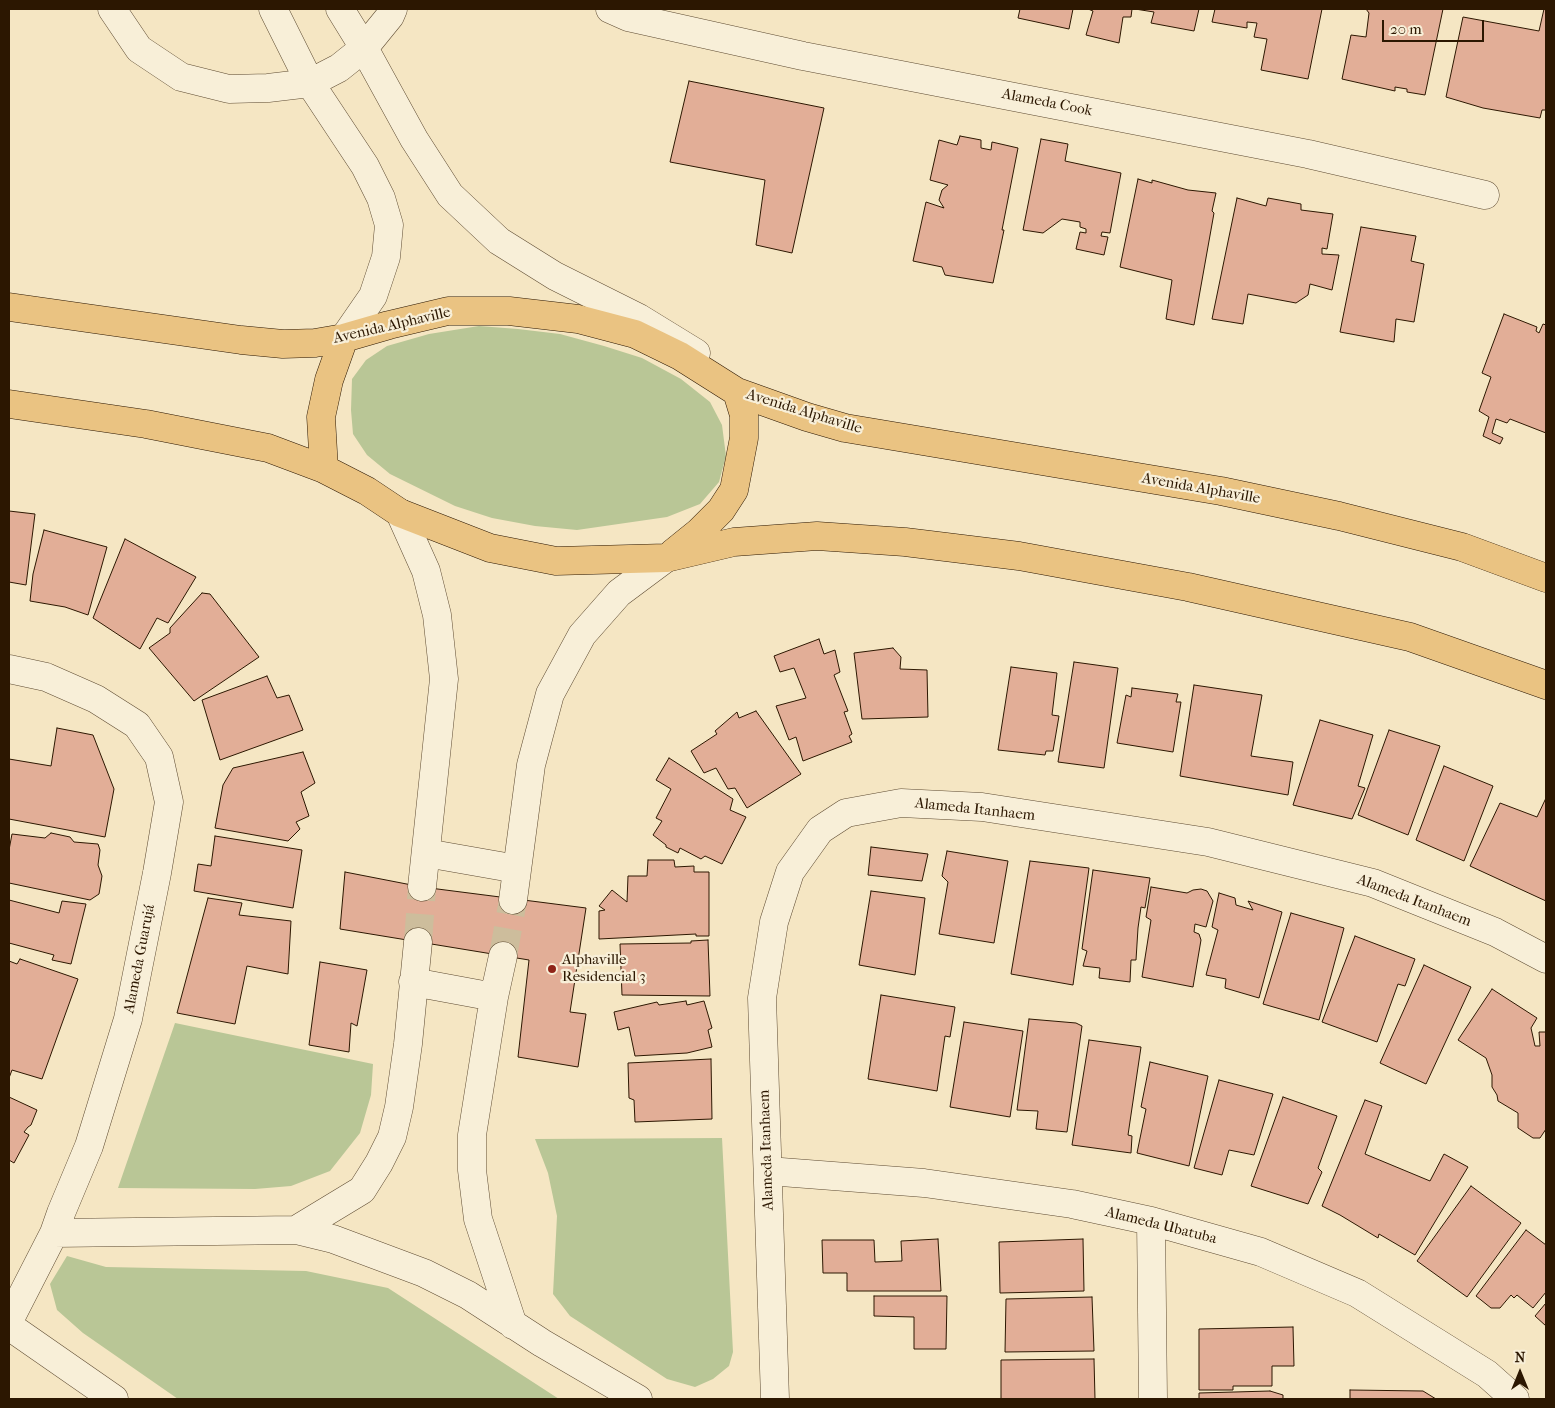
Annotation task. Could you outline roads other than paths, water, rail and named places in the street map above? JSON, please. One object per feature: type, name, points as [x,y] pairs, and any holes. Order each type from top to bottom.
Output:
[{"type":"main road","name":"Avenida Alphaville","points":[[9,307],[282,344],[315,343],[344,338],[448,311],[509,311],[578,319],[635,334],[680,356],[737,392],[807,417],[845,428],[1221,491],[1339,516],[1462,547],[1546,578]]},
{"type":"main road","points":[[324,469],[321,417],[329,380],[344,338]]},
{"type":"main road","points":[[666,558],[699,532],[721,510],[734,490],[744,438],[744,415],[737,392]]},
{"type":"main road","points":[[9,404],[146,424],[268,448],[324,469],[367,491],[400,513],[490,548],[556,561],[666,558],[734,542],[817,536],[906,542],[1020,556],[1188,587],[1410,637],[1546,685]]},
{"type":"street","points":[[112,9],[139,49],[180,77],[229,89],[268,88],[310,83],[339,68],[364,48],[390,16],[393,9]]},
{"type":"street","points":[[273,9],[310,83],[365,166],[381,198],[389,225],[386,257],[373,296],[344,338]]},
{"type":"street","points":[[340,9],[364,48],[414,139],[450,195],[499,241],[555,276],[639,318],[699,355],[737,392]]},
{"type":"street","name":"Alameda Cook","points":[[610,9],[628,17],[803,56],[1308,154],[1485,195]]},
{"type":"street","points":[[400,513],[426,571],[437,615],[444,679],[422,887]]},
{"type":"street","points":[[512,900],[531,765],[550,694],[582,635],[619,593],[666,558]]},
{"type":"street","name":"Alameda Guarujá","points":[[9,669],[46,677],[96,699],[137,725],[159,757],[169,802],[128,1019],[89,1146],[54,1233],[9,1321]]},
{"type":"street","name":"Alameda Itanhaem","points":[[774,1399],[762,998],[774,922],[790,872],[820,830],[846,813],[901,803],[982,807],[1208,842],[1373,883],[1495,932],[1546,959]]},
{"type":"street","points":[[426,853],[517,869]]},
{"type":"street","points":[[296,1230],[362,1190],[392,1137],[399,1107],[408,1044],[418,942]]},
{"type":"street","points":[[503,956],[494,997],[472,1134],[472,1170],[478,1219],[513,1325]]},
{"type":"street","points":[[413,982],[494,997]]},
{"type":"street","name":"Alameda Ubatuba","points":[[768,1171],[924,1183],[1072,1204],[1151,1221],[1262,1252],[1357,1293],[1487,1374],[1515,1399]]},
{"type":"street","points":[[1151,1221],[1153,1399]]},
{"type":"street","points":[[54,1233],[296,1230],[333,1239],[424,1273],[468,1295],[513,1325],[638,1399]]},
{"type":"street","points":[[9,1326],[114,1399]]},
{"type":"tunnel","points":[[418,942],[422,887]]},
{"type":"tunnel","points":[[503,956],[513,900]]},
{"type":"place","name":"Alphaville Residencial 3","points":[[552,969]]}]
